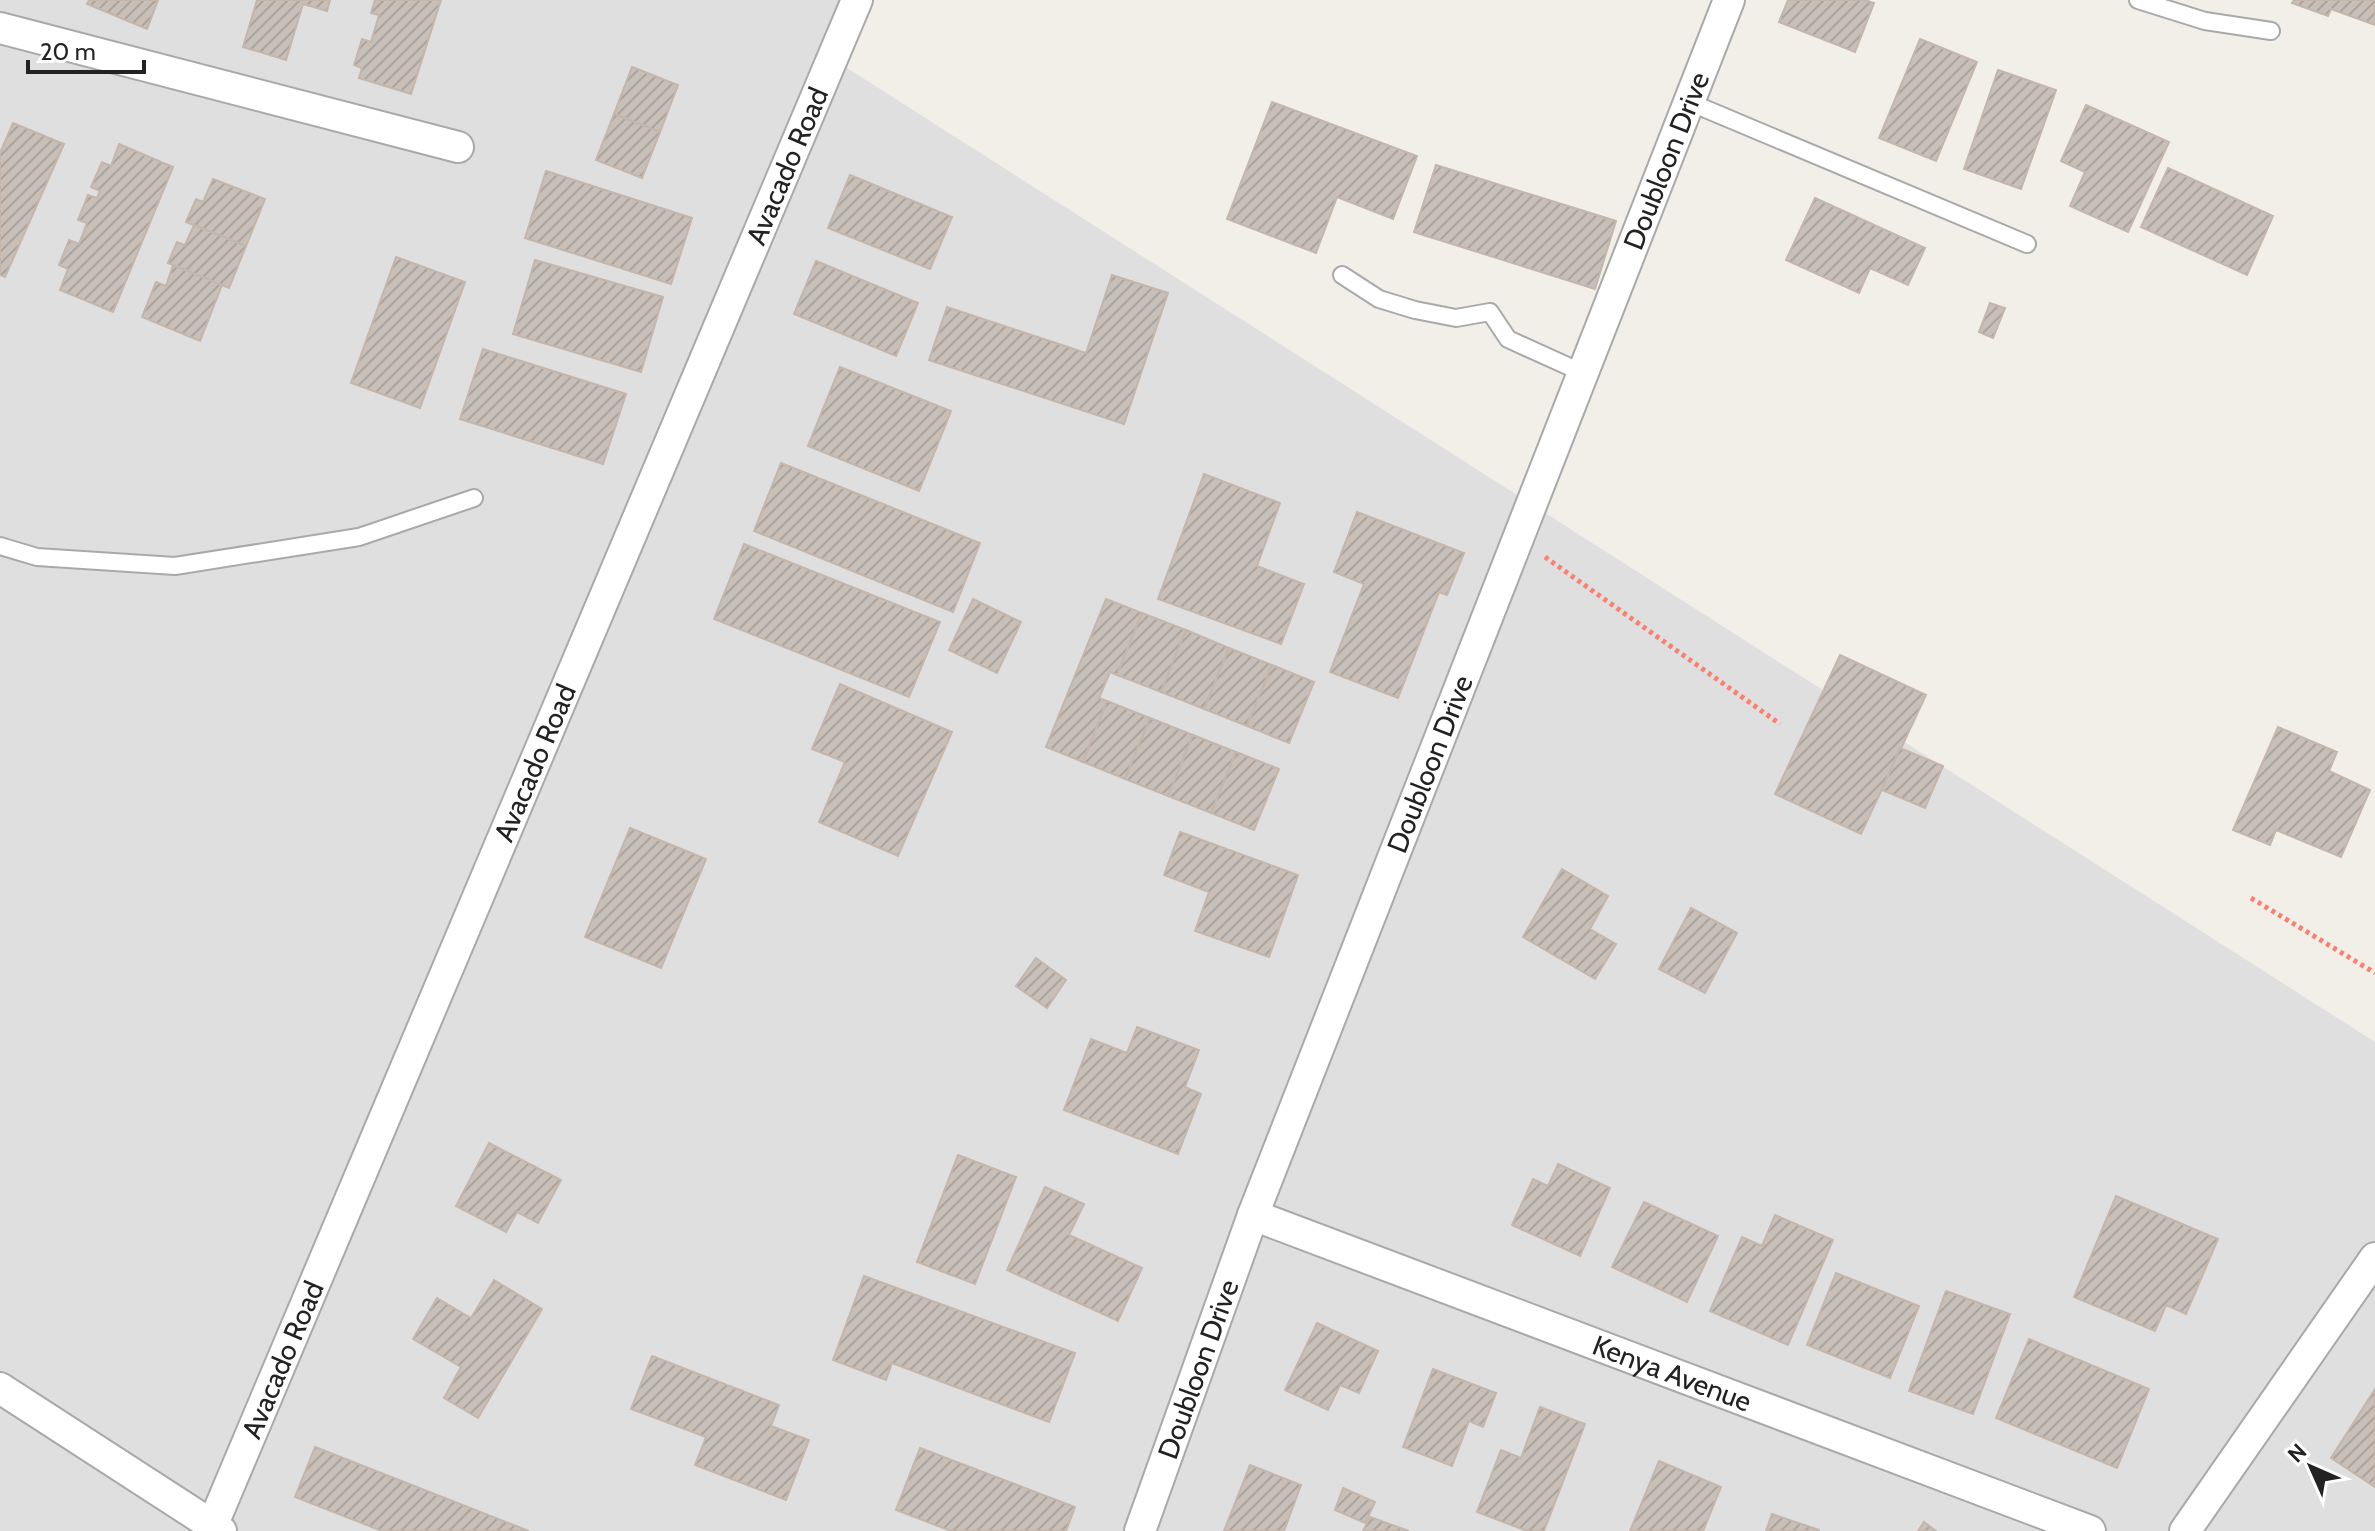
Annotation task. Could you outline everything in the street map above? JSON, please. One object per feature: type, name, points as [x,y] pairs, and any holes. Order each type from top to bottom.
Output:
[{"type":"street","name":"Avacado Road","points":[[214,1529],[857,0]]},
{"type":"street","name":"Doubloon Drive","points":[[1140,1531],[1253,1215],[1729,0]]},
{"type":"street","points":[[0,28],[458,147]]},
{"type":"street","name":"Kenya Avenue","points":[[1253,1215],[2090,1531]]},
{"type":"street","points":[[2185,1531],[2375,1258]]},
{"type":"street","points":[[0,1388],[214,1529]]},
{"type":"lane","points":[[2138,0],[2205,21],[2271,31]]},
{"type":"lane","points":[[1689,102],[2027,244]]},
{"type":"lane","points":[[1342,275],[1379,299],[1415,310],[1456,318],[1490,312],[1508,339],[1583,373]]},
{"type":"lane","points":[[0,546],[37,557],[175,566],[359,537],[474,498]]},
{"type":"path","points":[[1518,538],[1780,724]]},
{"type":"path","points":[[2251,898],[2375,973]]},
{"type":"shaded area","points":[[0,0],[843,0],[822,52],[2375,1042],[2375,1531],[0,1531]]},
{"type":"building","points":[[89,0],[158,0],[147,29],[87,4]]},
{"type":"building","points":[[257,0],[330,0],[327,11],[303,4],[286,60],[243,47]]},
{"type":"building","points":[[375,0],[441,0],[411,94],[359,78],[362,68],[354,65],[362,39],[371,42],[379,15],[371,13]]},
{"type":"building","points":[[1788,0],[1865,0],[1874,3],[1855,52],[1779,22]]},
{"type":"building","points":[[2294,0],[2375,0],[2375,25],[2331,9],[2328,16],[2292,3]]},
{"type":"building","points":[[1920,39],[1977,62],[1936,161],[1879,138]]},
{"type":"building","points":[[632,67],[678,85],[660,132],[614,114]]},
{"type":"building","points":[[1998,70],[2056,90],[2021,189],[1964,169]]},
{"type":"building","points":[[1272,102],[1417,156],[1393,219],[1337,197],[1316,253],[1227,219]]},
{"type":"building","points":[[2086,105],[2169,142],[2128,232],[2070,206],[2085,172],[2061,161]]},
{"type":"building","points":[[614,114],[660,132],[642,178],[596,160]]},
{"type":"building","points":[[13,123],[64,144],[5,277],[0,275],[0,153]]},
{"type":"building","points":[[119,144],[173,167],[113,312],[60,290],[68,269],[59,265],[69,240],[79,244],[87,223],[78,220],[88,195],[97,198],[100,191],[91,187],[102,162],[111,166]]},
{"type":"building","points":[[1436,165],[1616,221],[1595,289],[1414,232]]},
{"type":"building","points":[[2168,168],[2273,216],[2247,275],[2141,227]]},
{"type":"building","points":[[546,171],[692,218],[671,284],[525,238]]},
{"type":"building","points":[[850,175],[952,217],[930,269],[828,228]]},
{"type":"building","points":[[213,179],[265,199],[246,246],[186,222],[196,199],[203,202]]},
{"type":"building","points":[[1815,198],[1925,248],[1908,285],[1870,268],[1859,293],[1786,260]]},
{"type":"building","points":[[194,225],[246,246],[229,288],[168,263],[177,242],[185,245]]},
{"type":"building","points":[[396,257],[465,282],[420,408],[351,383]]},
{"type":"building","points":[[535,260],[663,297],[641,372],[513,334]]},
{"type":"building","points":[[816,261],[918,303],[896,356],[794,314]]},
{"type":"building","points":[[173,265],[222,285],[200,341],[142,317],[156,282],[166,286]]},
{"type":"building","points":[[1112,275],[1168,293],[1124,424],[929,360],[947,307],[1086,353]]},
{"type":"building","points":[[1990,303],[2005,308],[1993,338],[1979,332]]},
{"type":"building","points":[[483,349],[626,394],[603,464],[460,419]]},
{"type":"building","points":[[840,367],[951,411],[919,491],[808,446]]},
{"type":"building","points":[[781,463],[980,543],[953,612],[754,531]]},
{"type":"building","points":[[1204,474],[1280,503],[1257,566],[1304,584],[1281,644],[1158,599]]},
{"type":"building","points":[[1357,512],[1464,553],[1447,595],[1439,592],[1398,698],[1330,672],[1364,584],[1334,572]]},
{"type":"building","points":[[744,544],[940,622],[909,697],[714,619]]},
{"type":"building","points":[[973,599],[1021,622],[997,673],[949,650]]},
{"type":"building","points":[[1106,599],[1142,613],[1117,675],[1110,672],[1099,698],[1107,701],[1083,762],[1046,747]]},
{"type":"building","points":[[1142,613],[1186,630],[1161,692],[1117,675]]},
{"type":"building","points":[[1186,630],[1229,648],[1204,709],[1161,692]]},
{"type":"building","points":[[1229,648],[1272,665],[1247,726],[1204,709]]},
{"type":"building","points":[[1840,655],[1926,695],[1861,834],[1775,794]]},
{"type":"building","points":[[1272,665],[1314,682],[1289,743],[1247,726]]},
{"type":"building","points":[[840,684],[952,732],[898,856],[819,822],[845,762],[812,749]]},
{"type":"building","points":[[1107,701],[1150,718],[1125,779],[1083,762]]},
{"type":"building","points":[[1150,718],[1193,735],[1168,796],[1125,779]]},
{"type":"building","points":[[2278,727],[2337,752],[2329,771],[2370,790],[2341,857],[2276,830],[2270,845],[2233,830]]},
{"type":"building","points":[[1193,735],[1236,752],[1211,813],[1168,796]]},
{"type":"building","points":[[1900,748],[1943,766],[1925,808],[1882,790]]},
{"type":"building","points":[[1236,752],[1279,769],[1254,830],[1211,813]]},
{"type":"building","points":[[630,828],[706,859],[661,968],[585,937]]},
{"type":"building","points":[[1180,832],[1298,875],[1269,957],[1195,931],[1209,892],[1164,875]]},
{"type":"building","points":[[1562,869],[1608,896],[1590,929],[1616,944],[1595,979],[1523,937]]},
{"type":"building","points":[[1691,908],[1737,933],[1705,993],[1659,969]]},
{"type":"building","points":[[1036,958],[1066,980],[1047,1008],[1016,986]]},
{"type":"building","points":[[1137,1027],[1199,1050],[1185,1087],[1201,1094],[1178,1154],[1064,1110],[1091,1039],[1127,1053]]},
{"type":"building","points":[[489,1143],[561,1180],[538,1223],[517,1212],[506,1232],[456,1206]]},
{"type":"building","points":[[958,1155],[1016,1177],[975,1284],[917,1262]]},
{"type":"building","points":[[1558,1164],[1610,1188],[1580,1256],[1512,1225],[1533,1179],[1548,1186]]},
{"type":"building","points":[[1045,1187],[1084,1204],[1069,1235],[1142,1268],[1118,1321],[1007,1270]]},
{"type":"building","points":[[2116,1196],[2218,1239],[2186,1314],[2166,1305],[2155,1331],[2074,1297]]},
{"type":"building","points":[[1644,1202],[1718,1236],[1687,1302],[1612,1267]]},
{"type":"building","points":[[1775,1215],[1833,1240],[1788,1345],[1710,1311],[1742,1237],[1762,1246]]},
{"type":"building","points":[[1836,1273],[1919,1306],[1890,1378],[1807,1345]]},
{"type":"building","points":[[864,1276],[1075,1353],[1049,1422],[892,1363],[886,1380],[833,1360]]},
{"type":"building","points":[[494,1280],[542,1309],[478,1418],[444,1398],[461,1367],[413,1339],[437,1298],[471,1318]]},
{"type":"building","points":[[1946,1291],[2010,1314],[1973,1414],[1909,1391]]},
{"type":"building","points":[[1317,1323],[1378,1351],[1359,1393],[1340,1385],[1328,1410],[1285,1390]]},
{"type":"building","points":[[2029,1339],[2149,1389],[2117,1468],[1996,1418]]},
{"type":"building","points":[[652,1356],[779,1405],[771,1426],[809,1440],[786,1500],[695,1465],[706,1437],[631,1409]]},
{"type":"building","points":[[1433,1369],[1496,1393],[1483,1427],[1469,1421],[1452,1466],[1403,1447]]},
{"type":"building","points":[[2375,1389],[2375,1487],[2331,1458]]},
{"type":"building","points":[[1540,1407],[1585,1424],[1544,1531],[1527,1531],[1477,1512],[1501,1450],[1521,1458]]},
{"type":"building","points":[[315,1447],[529,1531],[382,1531],[295,1497]]},
{"type":"building","points":[[920,1448],[1075,1507],[1066,1531],[951,1531],[896,1510]]},
{"type":"building","points":[[1659,1461],[1721,1487],[1703,1531],[1630,1531]]},
{"type":"building","points":[[1250,1465],[1301,1485],[1284,1531],[1224,1531]]},
{"type":"building","points":[[1343,1488],[1375,1502],[1365,1523],[1335,1510]]},
{"type":"building","points":[[1772,1514],[1819,1530],[1819,1531],[1766,1531]]},
{"type":"building","points":[[1370,1517],[1409,1531],[1363,1531]]},
{"type":"building","points":[[1924,1522],[1936,1531],[1918,1531]]}]
